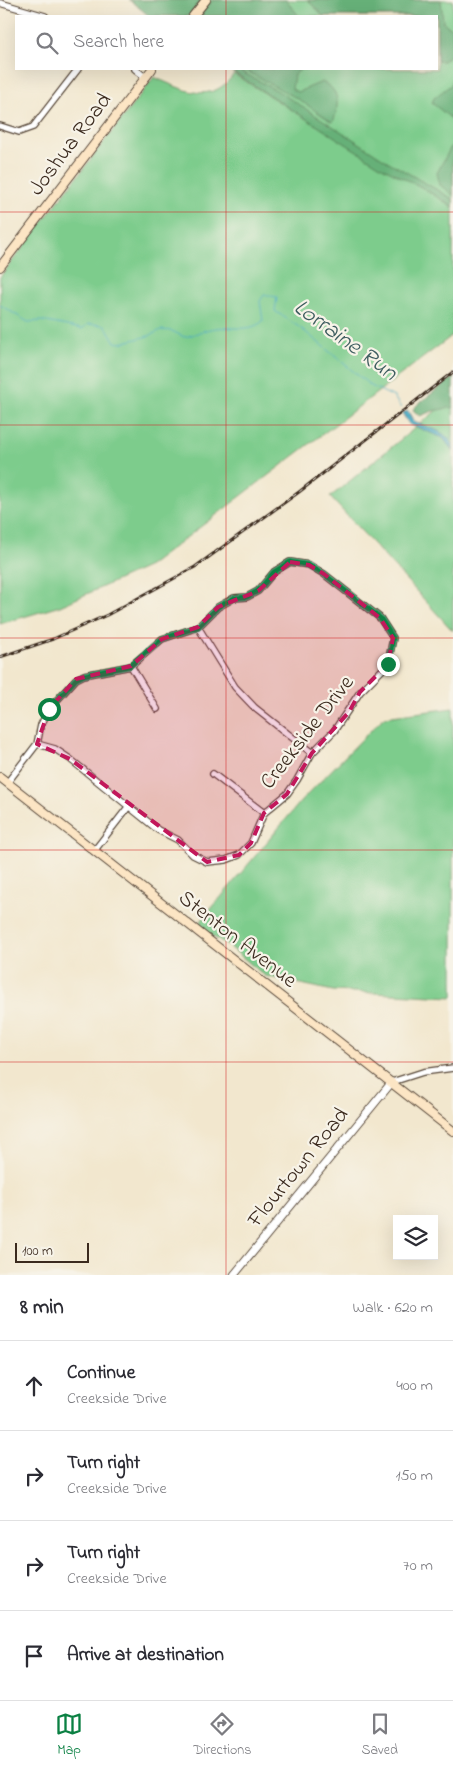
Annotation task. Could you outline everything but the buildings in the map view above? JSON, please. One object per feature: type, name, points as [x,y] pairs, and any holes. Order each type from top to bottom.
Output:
[{"type":"main road","points":[[194,15],[206,0]]},
{"type":"main road","name":"Joshua Road","points":[[0,267],[151,70]]},
{"type":"main road","name":"Stenton Avenue","points":[[0,777],[453,1130]]},
{"type":"street","points":[[0,3],[42,15]]},
{"type":"street","points":[[0,126],[19,132],[33,127],[77,70]]},
{"type":"street","points":[[137,70],[146,76]]},
{"type":"street","name":"Creekside Drive","points":[[7,783],[37,744],[41,725],[49,709],[76,679],[84,675],[130,666],[162,639],[198,627],[218,607],[234,598],[247,597],[258,591],[274,572],[290,562],[308,565],[324,574],[380,618],[393,638],[388,664],[360,692],[334,731],[312,753],[298,780],[287,794],[264,813],[251,843],[239,855],[226,860],[207,862],[193,855],[178,840],[158,830],[70,759],[55,749],[37,744]]},
{"type":"street","points":[[198,627],[235,687],[255,708],[312,753]]},
{"type":"street","points":[[130,666],[157,709]]},
{"type":"street","points":[[213,774],[264,813]]},
{"type":"street","points":[[94,851],[129,806]]},
{"type":"street","points":[[392,1082],[423,1072],[453,1068]]},
{"type":"street","name":"Flourtown Road","points":[[234,1275],[392,1082]]},
{"type":"highlighted area","points":[[290,562],[309,565],[324,574],[380,618],[393,638],[388,664],[360,692],[349,712],[312,753],[287,794],[264,813],[251,843],[239,855],[207,862],[70,759],[37,744],[49,709],[76,679],[131,666],[162,639],[198,627],[218,607],[258,591]]},
{"type":"green space","points":[[129,0],[453,0],[453,335],[149,566],[60,606],[0,624],[0,277],[154,77],[186,90],[206,92],[216,90],[234,74],[347,144],[240,70],[438,70],[438,15],[150,15]]},
{"type":"green space","points":[[130,0],[201,0],[190,15],[148,15]]},
{"type":"green space","points":[[213,0],[286,0],[298,15],[201,15]]},
{"type":"green space","points":[[308,0],[441,0],[443,22],[453,30],[453,53],[443,61],[438,61],[438,15],[322,15]]},
{"type":"green space","points":[[453,69],[453,120],[432,103],[434,98],[452,84]]},
{"type":"green space","points":[[230,70],[238,70],[278,91],[387,161],[453,199],[453,207],[423,188],[382,167]]},
{"type":"green space","points":[[245,70],[300,70],[294,75],[292,89],[298,92],[322,82],[328,85],[337,98],[334,120],[332,122],[298,99]]},
{"type":"green space","points":[[453,143],[453,195],[440,185],[437,173]]},
{"type":"green space","points":[[453,377],[453,407],[420,416],[415,413],[413,409],[418,404]]},
{"type":"green space","points":[[453,397],[453,631],[330,497]]},
{"type":"green space","points":[[453,708],[453,997],[333,991],[265,976],[229,946],[196,927],[302,800],[384,717]]},
{"type":"water","points":[[408,411],[414,422],[445,435],[452,445],[453,451],[443,438],[409,424],[402,413]]},
{"type":"waterway","name":"Lorraine Run","points":[[0,305],[28,322],[42,321],[82,329],[88,324],[105,325],[115,342],[120,343],[149,336],[161,330],[172,331],[184,337],[212,329],[252,327],[263,321],[260,301],[264,295],[277,297],[275,311],[302,329],[371,386],[394,397],[401,408]]},
{"type":"railway","points":[[0,657],[53,639],[107,615],[195,567],[299,492],[453,372]]},
{"type":"route","points":[[49,709],[76,679],[84,675],[130,666],[162,639],[175,633],[198,627],[218,607],[234,598],[247,597],[258,591],[274,572],[290,562],[308,565],[324,574],[380,618],[393,638],[388,664]]}]
